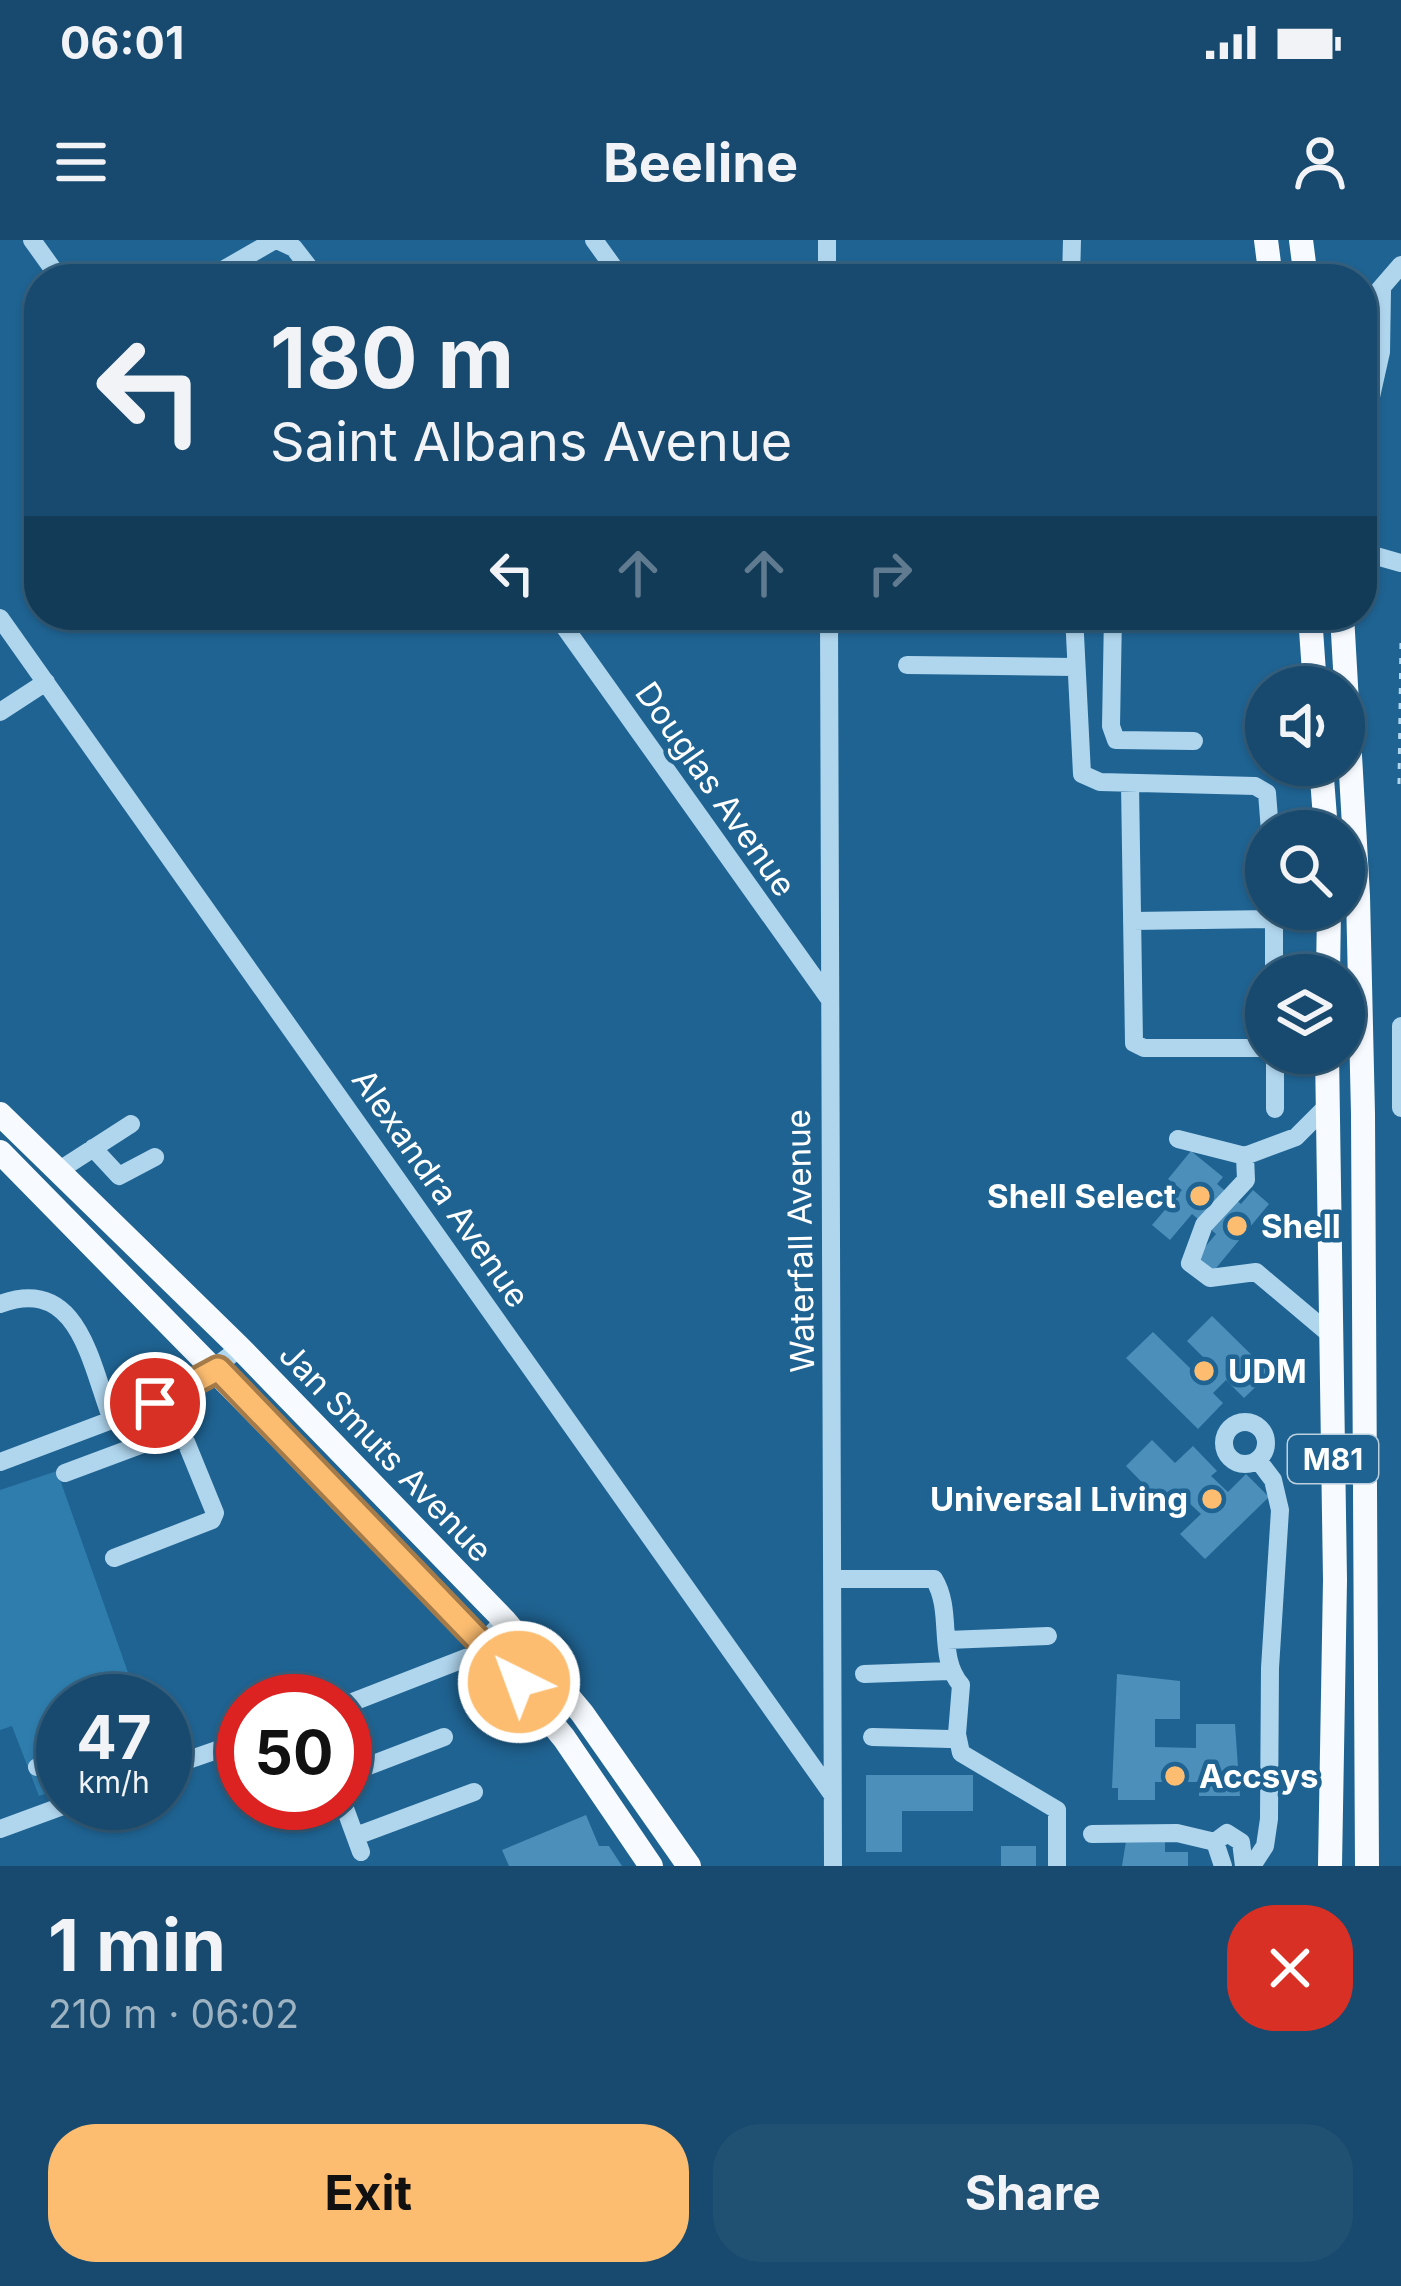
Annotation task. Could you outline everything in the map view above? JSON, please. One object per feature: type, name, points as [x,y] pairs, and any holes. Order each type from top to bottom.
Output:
[{"type":"main road","points":[[1311,630],[1314,666]]},
{"type":"main road","name":"M81","points":[[1343,630],[1358,896],[1362,1092],[1367,1866]]},
{"type":"main road","name":"M81","points":[[1327,1074],[1332,1336],[1330,1866]]},
{"type":"main road","name":"Jan Smuts Avenue","points":[[0,1114],[240,1348],[504,1620],[572,1700],[689,1866]]},
{"type":"main road","name":"Jan Smuts Avenue","points":[[1,1155],[218,1369],[484,1643],[564,1738],[651,1866]]},
{"type":"street","points":[[234,264],[276,240],[294,248],[306,264]]},
{"type":"street","points":[[1377,296],[1401,265]]},
{"type":"street","points":[[1377,374],[1382,291]]},
{"type":"street","name":"Alexandra Avenue","points":[[0,618],[832,1794]]},
{"type":"street","name":"Douglas Avenue","points":[[567,630],[828,997]]},
{"type":"street","name":"Waterfall Avenue","points":[[829,630],[833,1866]]},
{"type":"street","points":[[1074,630],[1078,767],[1089,780],[1256,786],[1267,793],[1268,810]]},
{"type":"street","points":[[1113,630],[1111,726],[1116,740],[1194,741]]},
{"type":"street","points":[[907,665],[1074,667]]},
{"type":"street","points":[[0,712],[46,682]]},
{"type":"street","points":[[1130,784],[1134,1043],[1144,1048],[1245,1048]]},
{"type":"street","points":[[1132,921],[1245,915]]},
{"type":"street","points":[[1401,1026],[1401,1108]]},
{"type":"street","points":[[1275,1074],[1275,1108]]},
{"type":"street","points":[[1178,1139],[1245,1156],[1296,1137],[1326,1107]]},
{"type":"street","points":[[58,1171],[131,1124]]},
{"type":"street","points":[[93,1148],[119,1176],[155,1157]]},
{"type":"street","points":[[1245,1156],[1246,1180],[1204,1225],[1190,1263],[1210,1278],[1256,1272],[1332,1336]]},
{"type":"street","points":[[0,1304],[20,1297],[47,1298],[69,1312],[112,1420]]},
{"type":"street","points":[[0,1462],[155,1403],[218,1369],[240,1348]]},
{"type":"street","points":[[155,1403],[167,1435]]},
{"type":"street","points":[[65,1473],[167,1435],[186,1442],[214,1514],[205,1526],[114,1558]]},
{"type":"street","points":[[1248,1866],[1265,1846],[1269,1819],[1280,1510],[1273,1480],[1258,1460]]},
{"type":"street","points":[[833,1579],[934,1579],[942,1591],[949,1671],[961,1685],[957,1735],[961,1753],[1057,1810],[1057,1866]]},
{"type":"street","points":[[372,1695],[463,1660],[504,1620]]},
{"type":"street","points":[[947,1640],[1048,1636]]},
{"type":"street","points":[[864,1674],[949,1671]]},
{"type":"street","points":[[872,1737],[950,1739],[957,1735]]},
{"type":"street","points":[[372,1765],[444,1738]]},
{"type":"street","points":[[353,1830],[358,1844],[474,1792]]},
{"type":"street","points":[[0,1829],[36,1816]]},
{"type":"street","points":[[1092,1834],[1177,1833],[1215,1842]]},
{"type":"street","points":[[1215,1842],[1227,1833],[1239,1838],[1248,1866]]},
{"type":"street","points":[[1215,1842],[1223,1866]]},
{"type":"path","points":[[1399,784],[1401,640]]},
{"type":"shaded area","points":[[57,1471],[128,1674],[36,1674],[36,1788],[12,1726],[0,1730],[0,1490]]},
{"type":"building","points":[[1191,1151],[1223,1177],[1217,1184],[1241,1204],[1253,1190],[1269,1204],[1212,1273],[1195,1259],[1216,1234],[1192,1214],[1170,1240],[1152,1225],[1182,1190],[1168,1179]]},
{"type":"building","name":"UDM","points":[[1212,1316],[1270,1373],[1244,1398],[1226,1380],[1213,1393],[1223,1403],[1198,1429],[1126,1358],[1153,1332],[1191,1369],[1203,1357],[1187,1341]]},
{"type":"building","name":"Universal Living","points":[[1152,1440],[1175,1463],[1193,1446],[1217,1471],[1211,1476],[1228,1492],[1246,1474],[1269,1497],[1205,1559],[1180,1534],[1201,1514],[1188,1502],[1175,1516],[1126,1466]]},
{"type":"building","points":[[1117,1674],[1180,1681],[1180,1719],[1155,1719],[1155,1747],[1196,1748],[1196,1724],[1235,1724],[1240,1796],[1199,1796],[1199,1782],[1155,1782],[1155,1800],[1118,1800],[1118,1788],[1112,1788]]},
{"type":"building","points":[[866,1775],[973,1775],[973,1811],[902,1811],[902,1852],[866,1852]]},
{"type":"building","points":[[586,1815],[599,1846],[609,1846],[622,1866],[509,1866],[502,1850]]},
{"type":"building","points":[[1165,1840],[1165,1852],[1188,1852],[1188,1866],[1122,1866],[1126,1841]]},
{"type":"building","points":[[1001,1846],[1036,1846],[1036,1866],[1001,1866]]},
{"type":"place","name":"Shell Select","points":[[1200,1196]]},
{"type":"place","name":"Shell","points":[[1237,1226]]},
{"type":"place","name":"UDM","points":[[1204,1371]]},
{"type":"place","name":"Universal Living","points":[[1212,1499]]},
{"type":"place","name":"Accsys","points":[[1175,1776]]},
{"type":"route","points":[[155,1403],[191,1388],[218,1369],[519,1682]]}]
